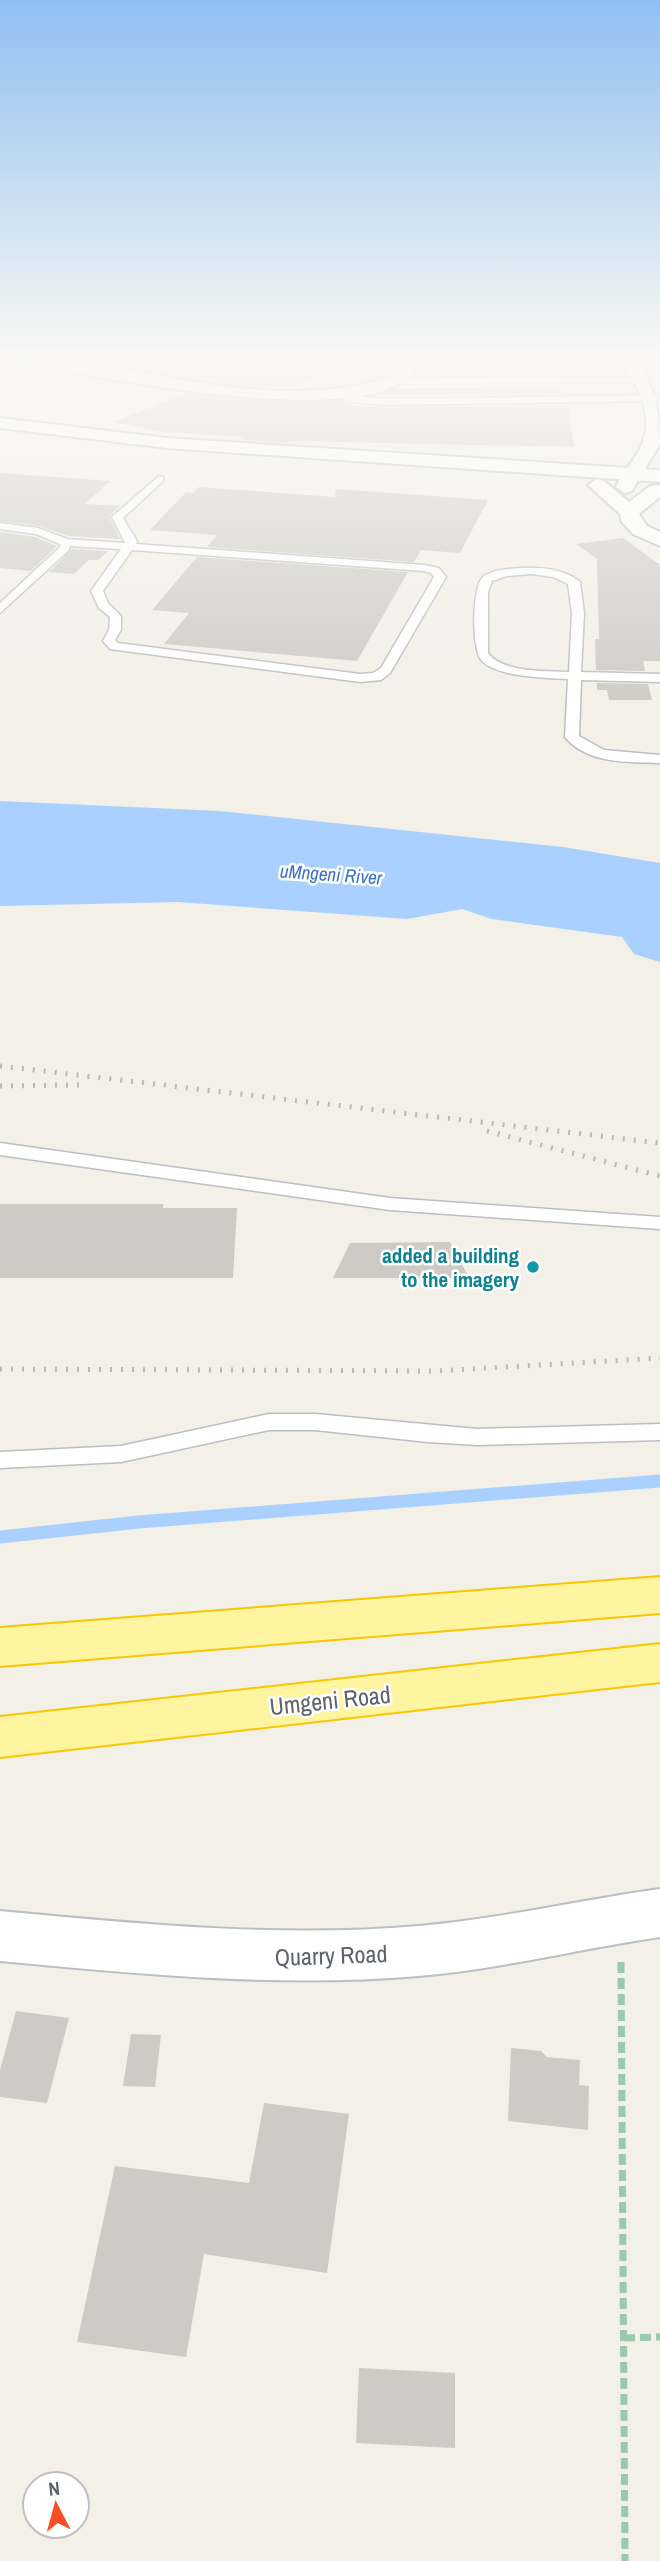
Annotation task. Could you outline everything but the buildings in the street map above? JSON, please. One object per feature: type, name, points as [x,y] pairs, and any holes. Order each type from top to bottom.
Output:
[{"type":"highway","points":[[0,1647],[660,1595]]},
{"type":"highway","name":"Umgeni Road","points":[[0,1737],[660,1663]]},
{"type":"street","points":[[571,476],[659,485]]},
{"type":"street","points":[[432,479],[597,485],[627,480],[630,476]]},
{"type":"street","points":[[597,485],[629,512],[631,521],[640,530],[660,540]]},
{"type":"street","points":[[629,512],[659,485]]},
{"type":"street","name":"Quarry Road","points":[[0,1936],[255,1957],[340,1956],[421,1951],[640,1917]]},
{"type":"lane","points":[[0,526],[38,531],[65,542],[128,546],[424,568],[435,570],[440,577],[386,670],[376,677],[360,678],[111,645],[109,641],[118,626],[117,619],[100,600],[97,591],[128,546],[132,541],[117,517],[160,476]]},
{"type":"lane","points":[[0,609],[65,548],[65,542]]},
{"type":"lane","points":[[660,678],[574,674],[524,671],[497,666],[481,654],[482,592],[487,579],[496,574],[531,572],[557,574],[574,582],[578,613],[574,674],[572,737],[577,743],[606,754],[660,759]]},
{"type":"lane","points":[[0,1149],[390,1205],[660,1223]]},
{"type":"lane","points":[[0,1460],[121,1454],[289,1420],[351,1423],[449,1436],[557,1437],[660,1432]]},
{"type":"path","points":[[625,2561],[624,2338],[640,1917]]},
{"type":"path","points":[[624,2338],[660,2337]]},
{"type":"water","name":"uMngeni River","points":[[0,801],[220,811],[563,847],[660,863],[660,962],[634,954],[622,937],[492,919],[462,909],[407,919],[178,902],[0,906]]},
{"type":"waterway","points":[[0,1537],[139,1522],[660,1481]]},
{"type":"railway","points":[[0,1066],[660,1143]]},
{"type":"railway","points":[[0,1086],[86,1085]]},
{"type":"railway","points":[[487,1131],[660,1176]]},
{"type":"railway","points":[[0,1369],[436,1371],[660,1358]]},
{"type":"place","name":"added a building to the imagery","points":[[533,1267]]}]
